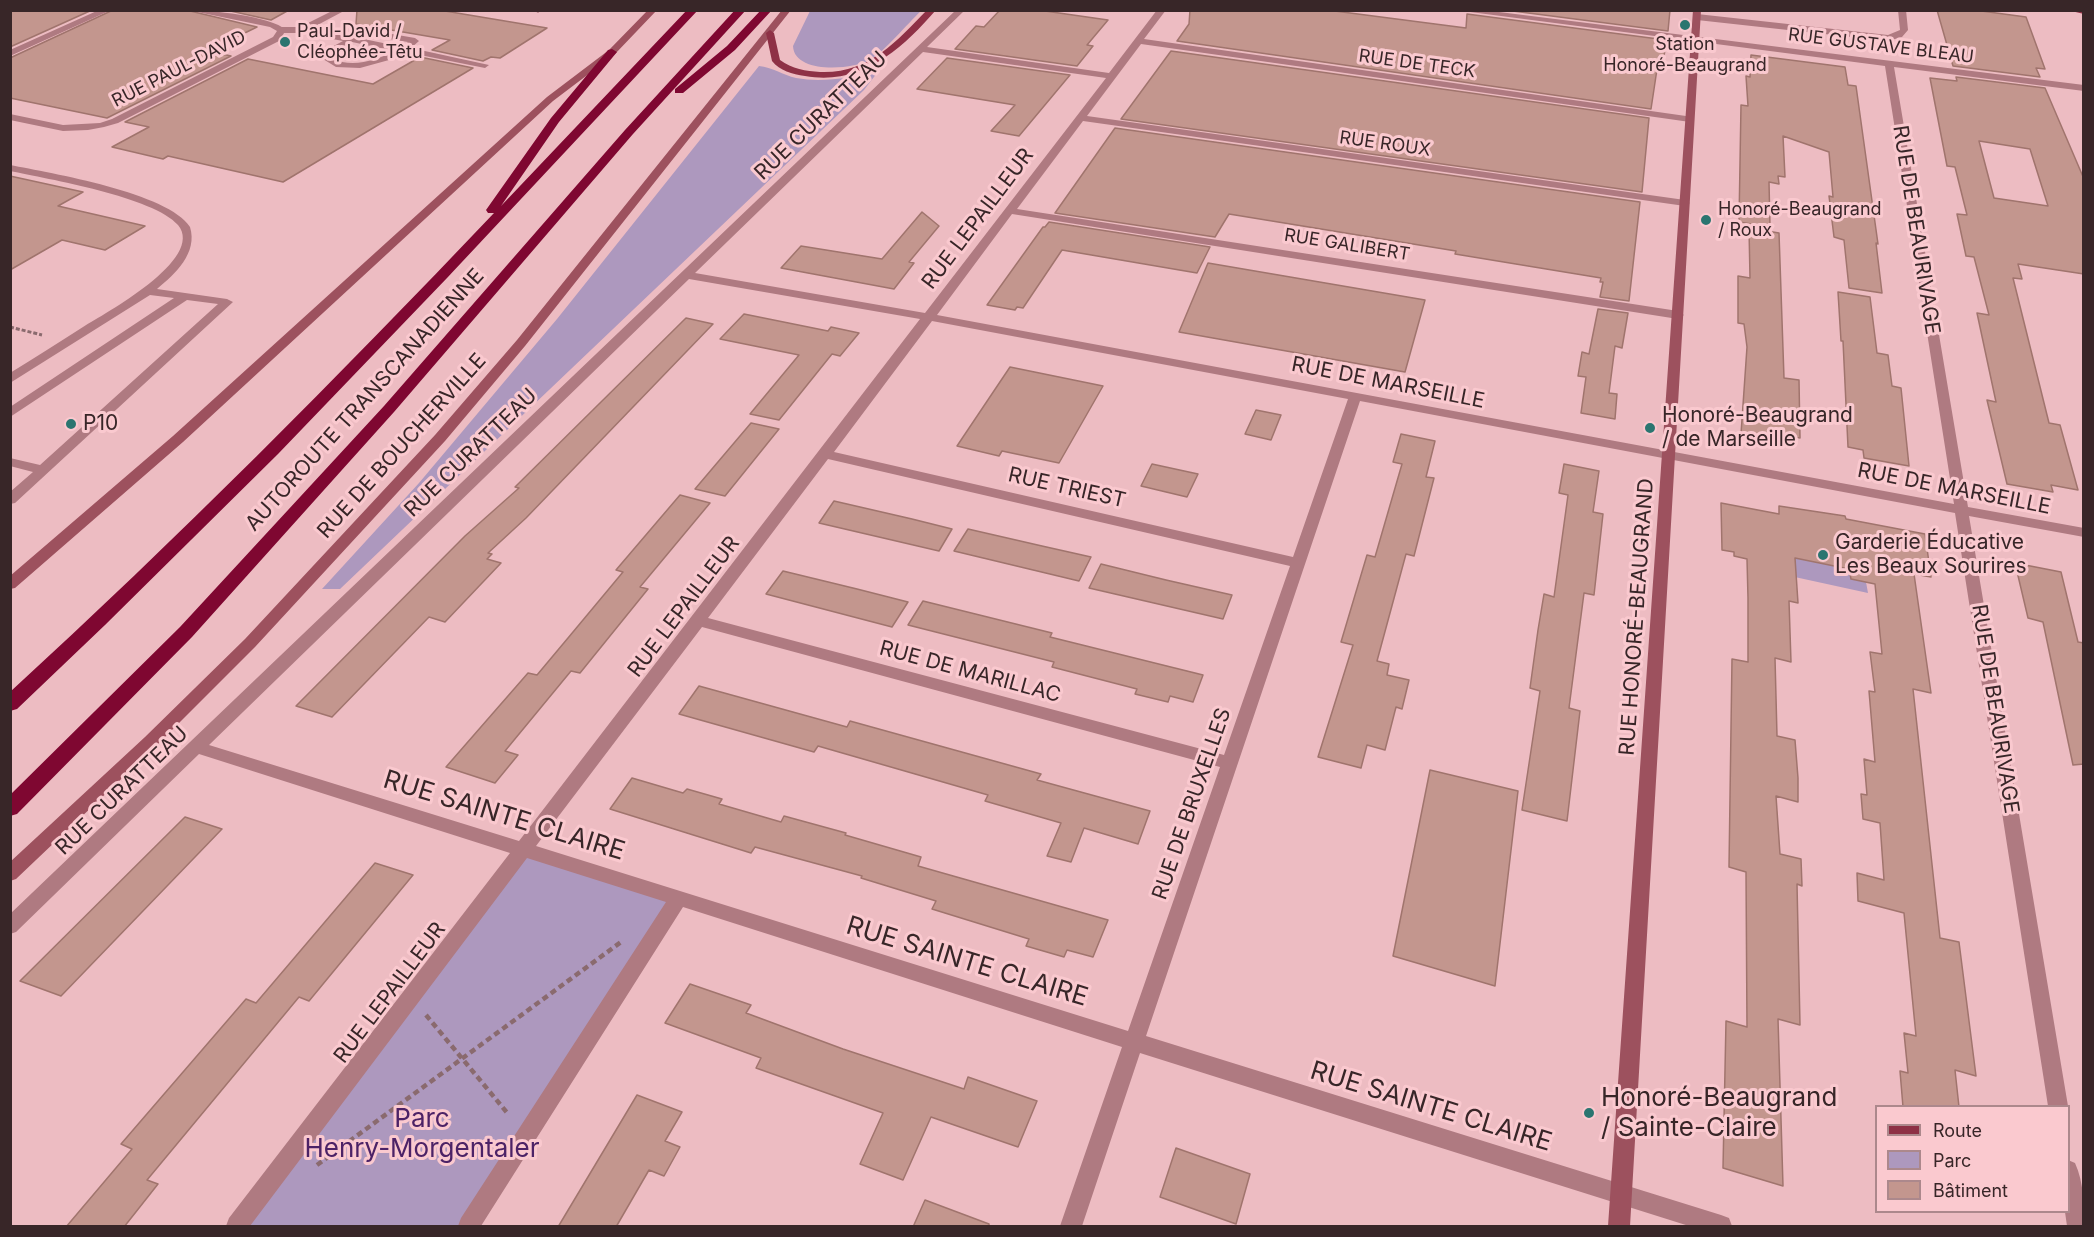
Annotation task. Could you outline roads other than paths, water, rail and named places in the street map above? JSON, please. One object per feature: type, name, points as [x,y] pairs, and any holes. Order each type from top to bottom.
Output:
[{"type":"highway","name":"AUTOROUTE TRANSCANADIENNE","points":[[10,704],[223,502],[454,263],[693,10]]},
{"type":"highway","name":"AUTOROUTE TRANSCANADIENNE","points":[[10,808],[186,632],[311,495],[629,132],[741,10]]},
{"type":"highway","points":[[629,132],[731,48],[767,10]]},
{"type":"highway","points":[[454,263],[555,120],[612,52]]},
{"type":"main road","points":[[10,584],[178,440],[550,99],[612,52],[653,10]]},
{"type":"main road","name":"RUE DE BOUCHERVILLE","points":[[10,874],[242,651],[440,438],[521,343],[788,10]]},
{"type":"main road","points":[[770,33],[776,61],[785,68],[818,75],[849,73],[875,64],[932,10]]},
{"type":"main road","points":[[2072,10],[2084,12]]},
{"type":"main road","name":"RUE HONORÉ-BEAUGRAND","points":[[1619,1227],[1697,14]]},
{"type":"street","points":[[10,53],[107,10]]},
{"type":"street","points":[[192,10],[273,25],[282,30],[301,30],[485,65]]},
{"type":"street","name":"RUE CURATTEAU","points":[[10,926],[961,10]]},
{"type":"street","name":"RUE LEPAILLEUR","points":[[237,1227],[700,621],[1162,10]]},
{"type":"street","name":"RUE GUSTAVE BLEAU","points":[[1459,10],[2084,88]]},
{"type":"street","points":[[1697,14],[1741,16],[1888,38],[1905,33],[1902,10]]},
{"type":"street","points":[[301,30],[338,12]]},
{"type":"street","name":"RUE PAUL-DAVID","points":[[10,117],[64,129],[86,129],[115,121],[276,39],[282,30]]},
{"type":"street","points":[[367,32],[415,40],[387,58],[364,65],[340,65],[327,59],[333,50],[350,39],[367,32]]},
{"type":"street","name":"RUE DE TECK","points":[[1139,41],[1690,119]]},
{"type":"street","points":[[921,49],[1112,75]]},
{"type":"street","name":"RUE DE BEAURIVAGE","points":[[1889,64],[2058,1105]]},
{"type":"street","name":"RUE ROUX","points":[[1081,118],[1685,203]]},
{"type":"street","points":[[10,168],[96,186],[166,211],[183,223],[188,237],[184,253],[168,273],[147,291],[10,379]]},
{"type":"street","name":"RUE GALIBERT","points":[[1011,211],[1678,315]]},
{"type":"street","name":"RUE DE MARSEILLE","points":[[685,275],[930,317],[2084,533]]},
{"type":"street","points":[[10,500],[227,302],[147,291]]},
{"type":"street","points":[[10,413],[185,296]]},
{"type":"street","name":"RUE DE BRUXELLES","points":[[1071,1227],[1355,396]]},
{"type":"street","name":"RUE TRIEST","points":[[826,454],[1298,564]]},
{"type":"street","points":[[12,465],[43,470]]},
{"type":"street","name":"RUE DE MARILLAC","points":[[700,621],[1229,763]]},
{"type":"street","name":"RUE SAINTE CLAIRE","points":[[197,747],[1721,1227]]},
{"type":"street","points":[[469,1227],[678,899]]},
{"type":"street","points":[[2070,1181],[2078,1227]]},
{"type":"place","name":"Station Honoré-Beaugrand","points":[[1685,25]]},
{"type":"place","name":"Paul-David / Cléophée-Têtu","points":[[285,42]]},
{"type":"place","name":"Honoré-Beaugrand / Roux","points":[[1706,220]]},
{"type":"place","name":"P10","points":[[71,424]]},
{"type":"place","name":"Honoré-Beaugrand / de Marseille","points":[[1650,428]]},
{"type":"place","name":"Garderie Éducative Les Beaux Sourires","points":[[1823,555]]},
{"type":"place","name":"Honoré-Beaugrand / Sainte-Claire","points":[[1589,1113]]},
{"type":"park label","name":"Parc Henry-Morgentaler","points":[[422,1134]]}]
